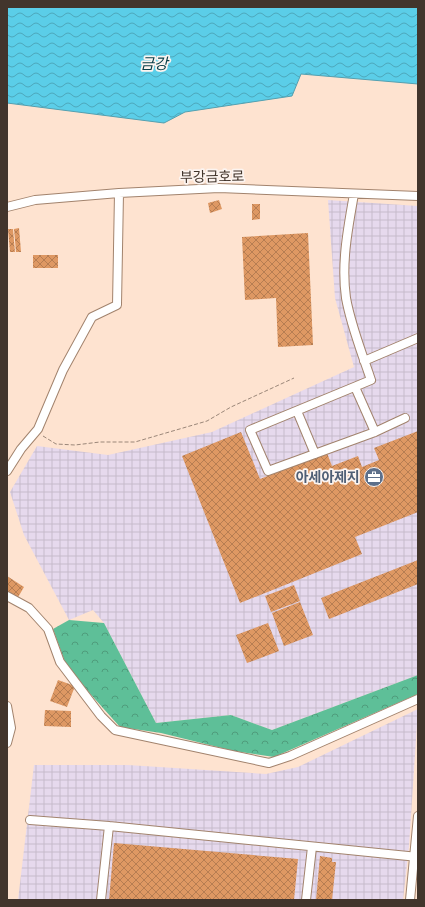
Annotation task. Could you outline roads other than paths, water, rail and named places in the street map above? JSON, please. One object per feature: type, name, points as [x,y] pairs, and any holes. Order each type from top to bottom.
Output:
[{"type":"street","name":"부강금호로","points":[[7,207],[35,200],[119,193],[219,188],[418,196]]},
{"type":"street","points":[[7,471],[21,449],[35,432],[63,370],[92,317],[117,305],[119,193]]},
{"type":"street","points":[[354,194],[348,230],[345,263],[346,298],[356,338],[371,380],[250,430],[268,471],[374,432],[405,418]]},
{"type":"street","points":[[364,361],[418,338]]},
{"type":"street","points":[[355,387],[374,432]]},
{"type":"street","points":[[297,411],[315,454]]},
{"type":"street","points":[[7,596],[29,608],[48,629],[60,662],[100,716],[115,730],[269,764],[418,699]]},
{"type":"street","points":[[7,706],[12,728],[7,742]]},
{"type":"street","points":[[410,900],[416,857],[418,816]]},
{"type":"street","points":[[30,820],[108,826],[416,857]]},
{"type":"street","points":[[102,900],[108,826]]},
{"type":"street","points":[[306,900],[312,847]]},
{"type":"water","name":"금강","points":[[7,7],[418,7],[418,84],[301,74],[292,96],[185,112],[164,123],[7,103]]},
{"type":"place","name":"아세아제지","points":[[374,477]]}]
